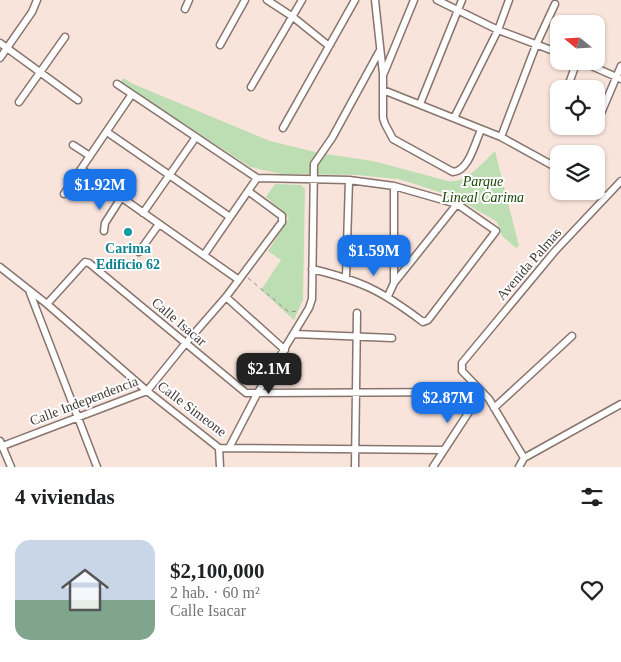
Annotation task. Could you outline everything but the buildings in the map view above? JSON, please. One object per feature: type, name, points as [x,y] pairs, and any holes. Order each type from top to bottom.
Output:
[{"type":"street","points":[[0,58],[32,12],[37,0]]},
{"type":"street","points":[[185,9],[189,0]]},
{"type":"street","points":[[220,45],[245,0]]},
{"type":"street","points":[[267,0],[293,17],[329,46]]},
{"type":"street","points":[[251,87],[302,0]]},
{"type":"street","points":[[283,128],[355,0]]},
{"type":"street","points":[[375,0],[383,74],[383,118],[393,139],[453,172],[462,170],[480,130]]},
{"type":"street","points":[[383,74],[414,0]]},
{"type":"street","points":[[437,0],[498,30],[550,50]]},
{"type":"street","points":[[420,104],[462,0]]},
{"type":"street","points":[[454,118],[498,30],[509,0]]},
{"type":"street","points":[[501,137],[536,45],[555,4]]},
{"type":"street","points":[[19,102],[65,37]]},
{"type":"street","points":[[0,42],[78,100]]},
{"type":"street","points":[[229,448],[257,394],[295,334],[312,299],[314,164],[332,138],[380,52]]},
{"type":"street","points":[[605,107],[619,78],[621,66]]},
{"type":"street","points":[[600,70],[619,78]]},
{"type":"street","points":[[117,84],[257,178],[349,180],[394,186],[457,204],[496,231],[428,320],[423,322],[388,296],[346,277],[312,269]]},
{"type":"street","points":[[383,90],[501,137],[550,165]]},
{"type":"street","points":[[64,194],[132,94]]},
{"type":"street","points":[[107,132],[230,217]]},
{"type":"street","points":[[143,213],[196,137]]},
{"type":"street","points":[[73,145],[90,156]]},
{"type":"street","points":[[81,169],[239,280]]},
{"type":"street","points":[[204,255],[257,178]]},
{"type":"street","points":[[346,277],[349,180]]},
{"type":"street","name":"Avenida Palmas","points":[[482,392],[462,371],[461,367],[555,251],[621,181]]},
{"type":"street","points":[[394,186],[394,283]]},
{"type":"street","name":"Calle Independencia","points":[[1,444],[79,418],[147,391],[226,297],[283,219],[282,216],[248,191]]},
{"type":"street","points":[[104,231],[107,219],[122,198]]},
{"type":"street","points":[[388,296],[394,283],[457,204]]},
{"type":"street","points":[[139,252],[159,224]]},
{"type":"street","name":"Calle Isacar","points":[[47,304],[80,264],[85,262],[89,263],[246,393],[354,391],[482,392]]},
{"type":"street","name":"Calle Simeone","points":[[0,267],[47,304],[147,391],[219,448],[444,450]]},
{"type":"street","points":[[30,292],[97,467]]},
{"type":"street","points":[[226,297],[285,350]]},
{"type":"street","points":[[355,467],[354,391],[357,313]]},
{"type":"street","points":[[295,334],[392,338]]},
{"type":"street","points":[[494,408],[572,336]]},
{"type":"street","points":[[433,467],[482,392],[494,408],[524,458]]},
{"type":"street","points":[[519,467],[524,458],[621,404]]},
{"type":"street","points":[[1,444],[11,467]]},
{"type":"street","points":[[219,448],[220,467]]},
{"type":"path","points":[[244,274],[289,312],[300,310],[306,314]]},
{"type":"green space","name":"Parque Lineal Carima","points":[[124,78],[131,83],[270,141],[319,153],[373,161],[448,181],[455,181],[467,176],[495,151],[519,246],[516,248],[502,236],[497,222],[454,197],[398,179],[357,175],[282,174],[250,167],[120,82]]},
{"type":"green space","points":[[275,184],[301,185],[305,189],[303,300],[294,320],[261,290],[281,260],[268,251],[289,218],[266,197]]},
{"type":"place","name":"Carima Edificio 62","points":[[128,232]]}]
